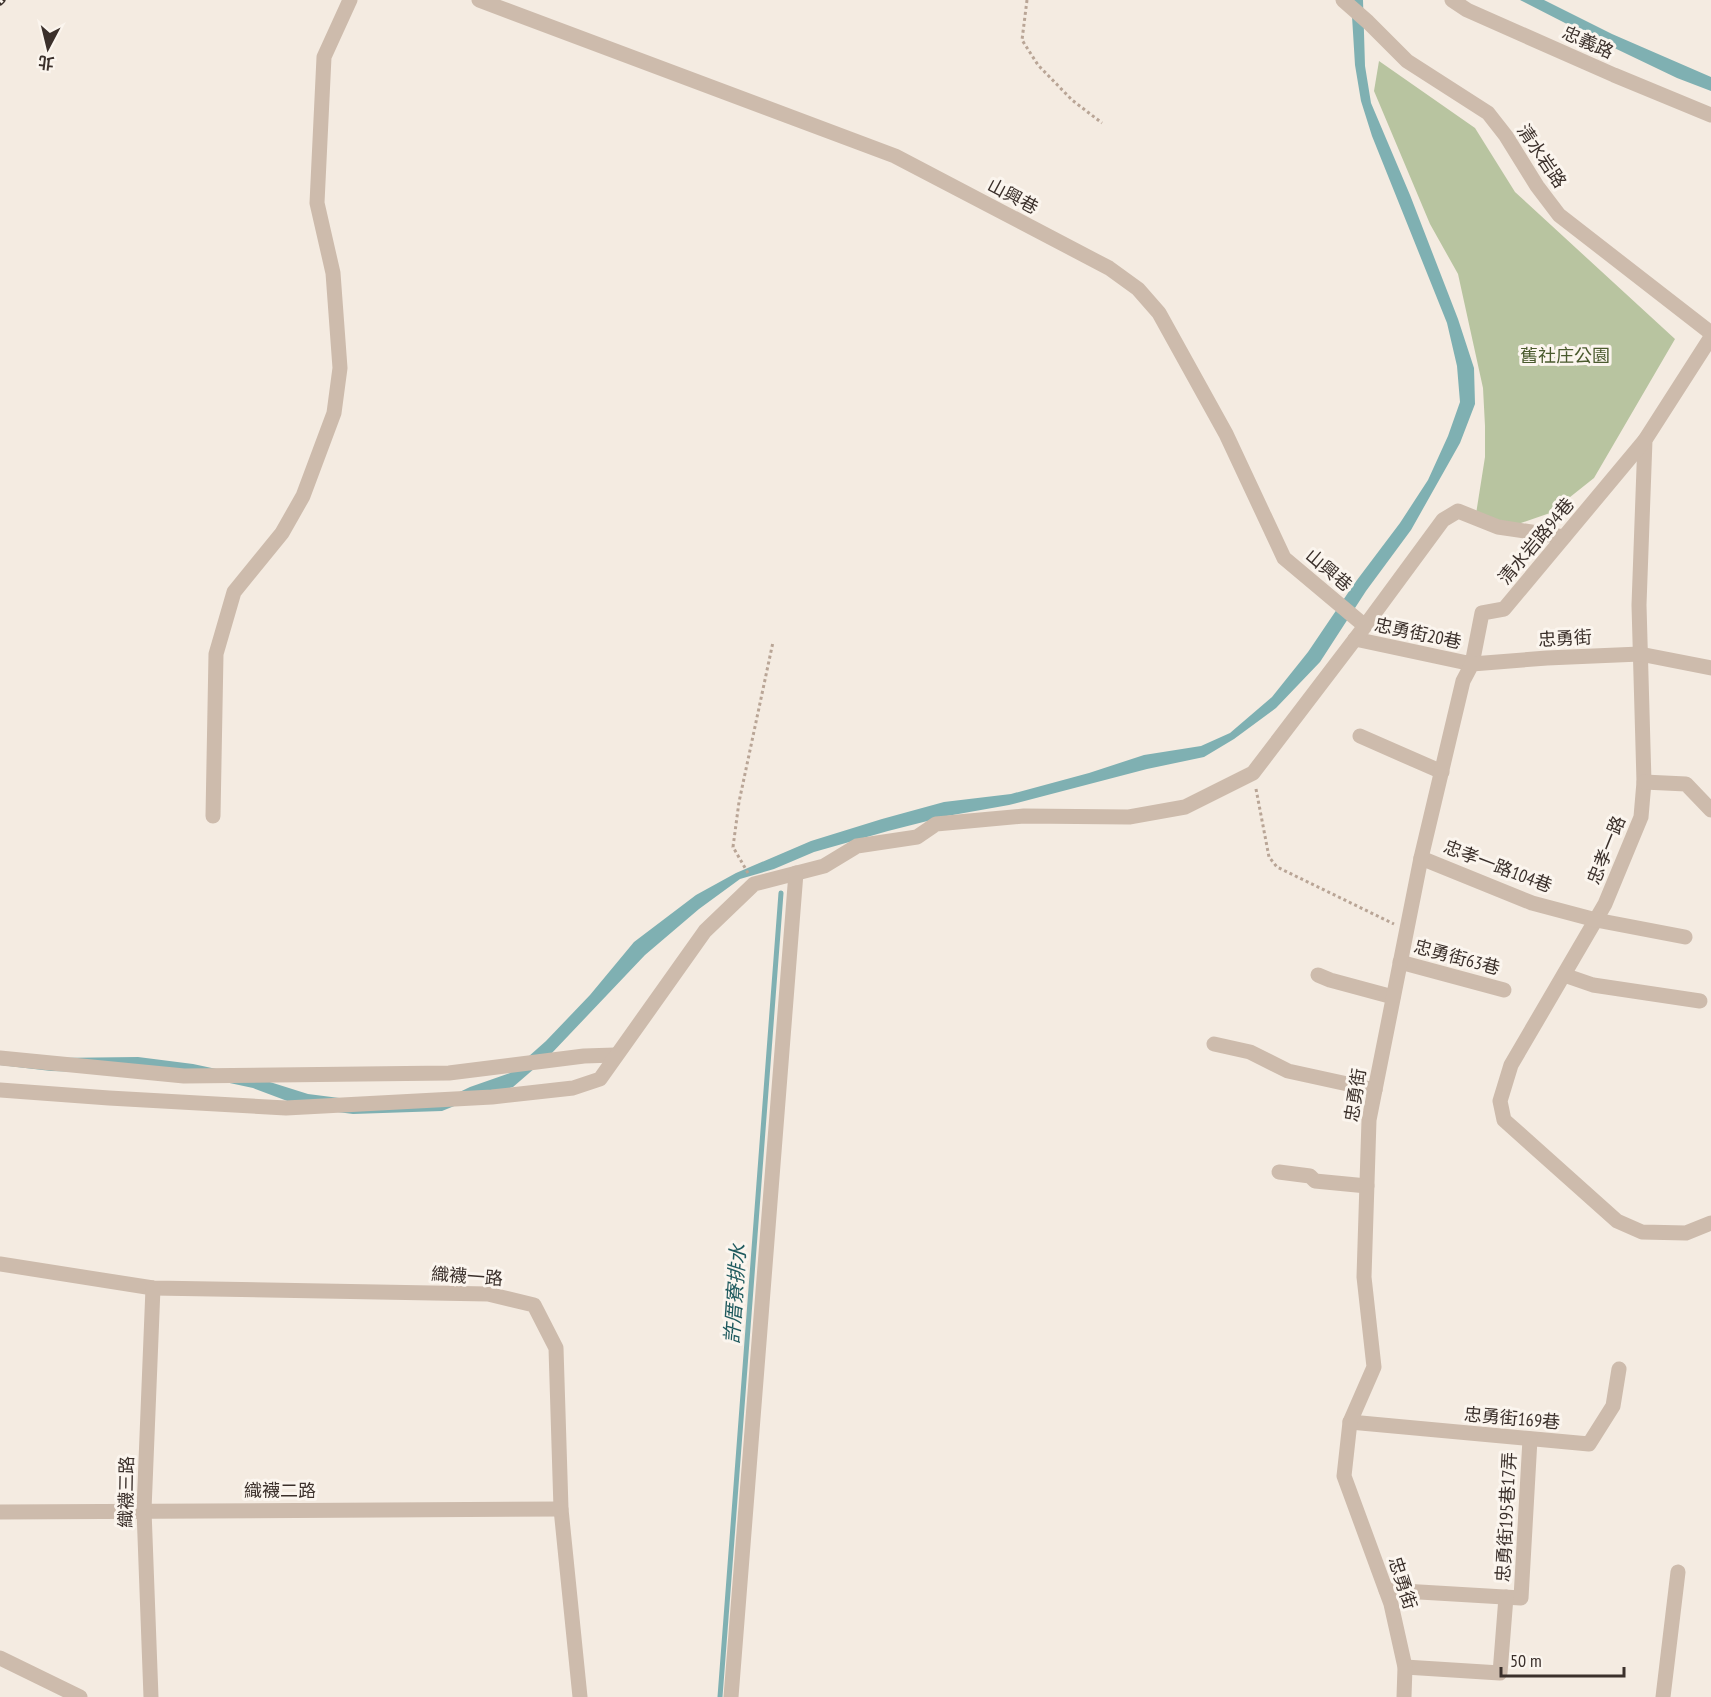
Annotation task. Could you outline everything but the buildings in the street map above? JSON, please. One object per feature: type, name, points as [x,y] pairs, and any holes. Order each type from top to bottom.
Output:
[{"type":"street","points":[[213,816],[216,654],[234,592],[282,533],[303,496],[334,413],[340,368],[333,273],[317,203],[324,57],[350,0]]},
{"type":"street","name":"山興巷","points":[[479,0],[895,156],[1109,268],[1138,289],[1159,313],[1226,434],[1284,558],[1365,626]]},
{"type":"street","name":"清水岩路","points":[[1343,0],[1407,61],[1488,113],[1559,215],[1711,335]]},
{"type":"street","name":"忠義路","points":[[1452,0],[1467,10],[1711,115]]},
{"type":"street","points":[[1645,440],[1711,335]]},
{"type":"street","name":"清水岩路94巷","points":[[1472,664],[1482,614],[1504,609],[1645,440]]},
{"type":"street","name":"忠孝一路","points":[[1645,440],[1639,605],[1644,782],[1641,817],[1605,904],[1511,1065],[1500,1101],[1504,1120],[1617,1221],[1642,1232],[1686,1233],[1711,1223]]},
{"type":"street","points":[[0,1090],[286,1108],[492,1097],[573,1088],[600,1079],[705,931],[754,884],[824,866],[857,846],[917,837],[936,824],[1024,816],[1129,817],[1185,807],[1253,773],[1443,520],[1458,511],[1498,526],[1564,537]]},
{"type":"street","name":"忠勇街20巷","points":[[1355,639],[1472,664]]},
{"type":"street","name":"忠勇街","points":[[1404,1697],[1405,1667],[1391,1604],[1344,1476],[1350,1422],[1374,1367],[1364,1277],[1369,1120],[1421,858],[1463,681],[1472,664],[1547,658],[1641,654],[1711,668]]},
{"type":"street","points":[[1360,736],[1442,771]]},
{"type":"street","points":[[1644,782],[1686,784],[1711,810]]},
{"type":"street","name":"忠孝一路104巷","points":[[1421,858],[1532,903],[1596,920],[1685,938]]},
{"type":"street","points":[[731,1697],[796,873]]},
{"type":"street","name":"忠勇街63巷","points":[[1400,962],[1504,990]]},
{"type":"street","points":[[1318,975],[1393,997]]},
{"type":"street","points":[[1564,975],[1593,985],[1700,1001]]},
{"type":"street","points":[[1214,1044],[1250,1052],[1288,1071],[1375,1090]]},
{"type":"street","points":[[0,1058],[184,1076],[449,1073],[584,1056],[615,1055]]},
{"type":"street","points":[[1279,1173],[1310,1176],[1315,1181],[1366,1186]]},
{"type":"street","name":"織襪一路","points":[[0,1264],[153,1288],[488,1294],[534,1305],[556,1348],[561,1509],[580,1697]]},
{"type":"street","name":"織襪三路","points":[[152,1697],[144,1510],[153,1288]]},
{"type":"street","name":"忠勇街169巷","points":[[1350,1422],[1589,1444],[1613,1406],[1619,1369]]},
{"type":"street","name":"忠勇街195巷17弄","points":[[1405,1667],[1500,1673],[1514,1597],[1530,1439]]},
{"type":"street","name":"織襪二路","points":[[0,1512],[561,1509]]},
{"type":"street","points":[[1663,1697],[1678,1572]]},
{"type":"street","points":[[1386,1590],[1514,1597]]},
{"type":"street","points":[[0,1658],[80,1697]]},
{"type":"path","points":[[1027,0],[1022,40],[1038,65],[1072,100],[1102,123]]},
{"type":"path","points":[[754,884],[733,847],[739,802],[773,642]]},
{"type":"path","points":[[1253,773],[1269,857],[1277,867],[1407,930]]},
{"type":"green space","name":"舊社庄公園","points":[[1379,61],[1475,128],[1515,192],[1675,339],[1594,478],[1550,513],[1515,525],[1476,514],[1485,457],[1483,388],[1458,274],[1430,224],[1374,91]]},
{"type":"water","points":[[1351,0],[1363,0],[1365,66],[1371,103],[1410,195],[1458,319],[1474,368],[1475,404],[1460,443],[1411,530],[1366,591],[1320,662],[1276,708],[1234,739],[1204,757],[1147,769],[1009,805],[947,816],[888,831],[814,852],[774,869],[740,879],[699,909],[645,955],[550,1055],[513,1087],[474,1098],[442,1111],[353,1114],[306,1108],[253,1088],[192,1075],[51,1071],[0,1065],[53,1058],[138,1057],[193,1064],[254,1077],[308,1094],[355,1100],[443,1100],[470,1087],[510,1073],[546,1041],[590,995],[634,942],[696,895],[736,873],[811,841],[882,819],[944,802],[1011,794],[1144,755],[1201,746],[1230,733],[1272,697],[1308,652],[1354,584],[1400,523],[1428,480],[1448,436],[1460,402],[1457,366],[1447,323],[1372,136],[1361,101],[1355,65]]},
{"type":"water","points":[[1520,0],[1544,0],[1612,34],[1711,77],[1711,91],[1677,78]]},
{"type":"waterway","name":"許厝寮排水","points":[[720,1697],[781,893]]}]
